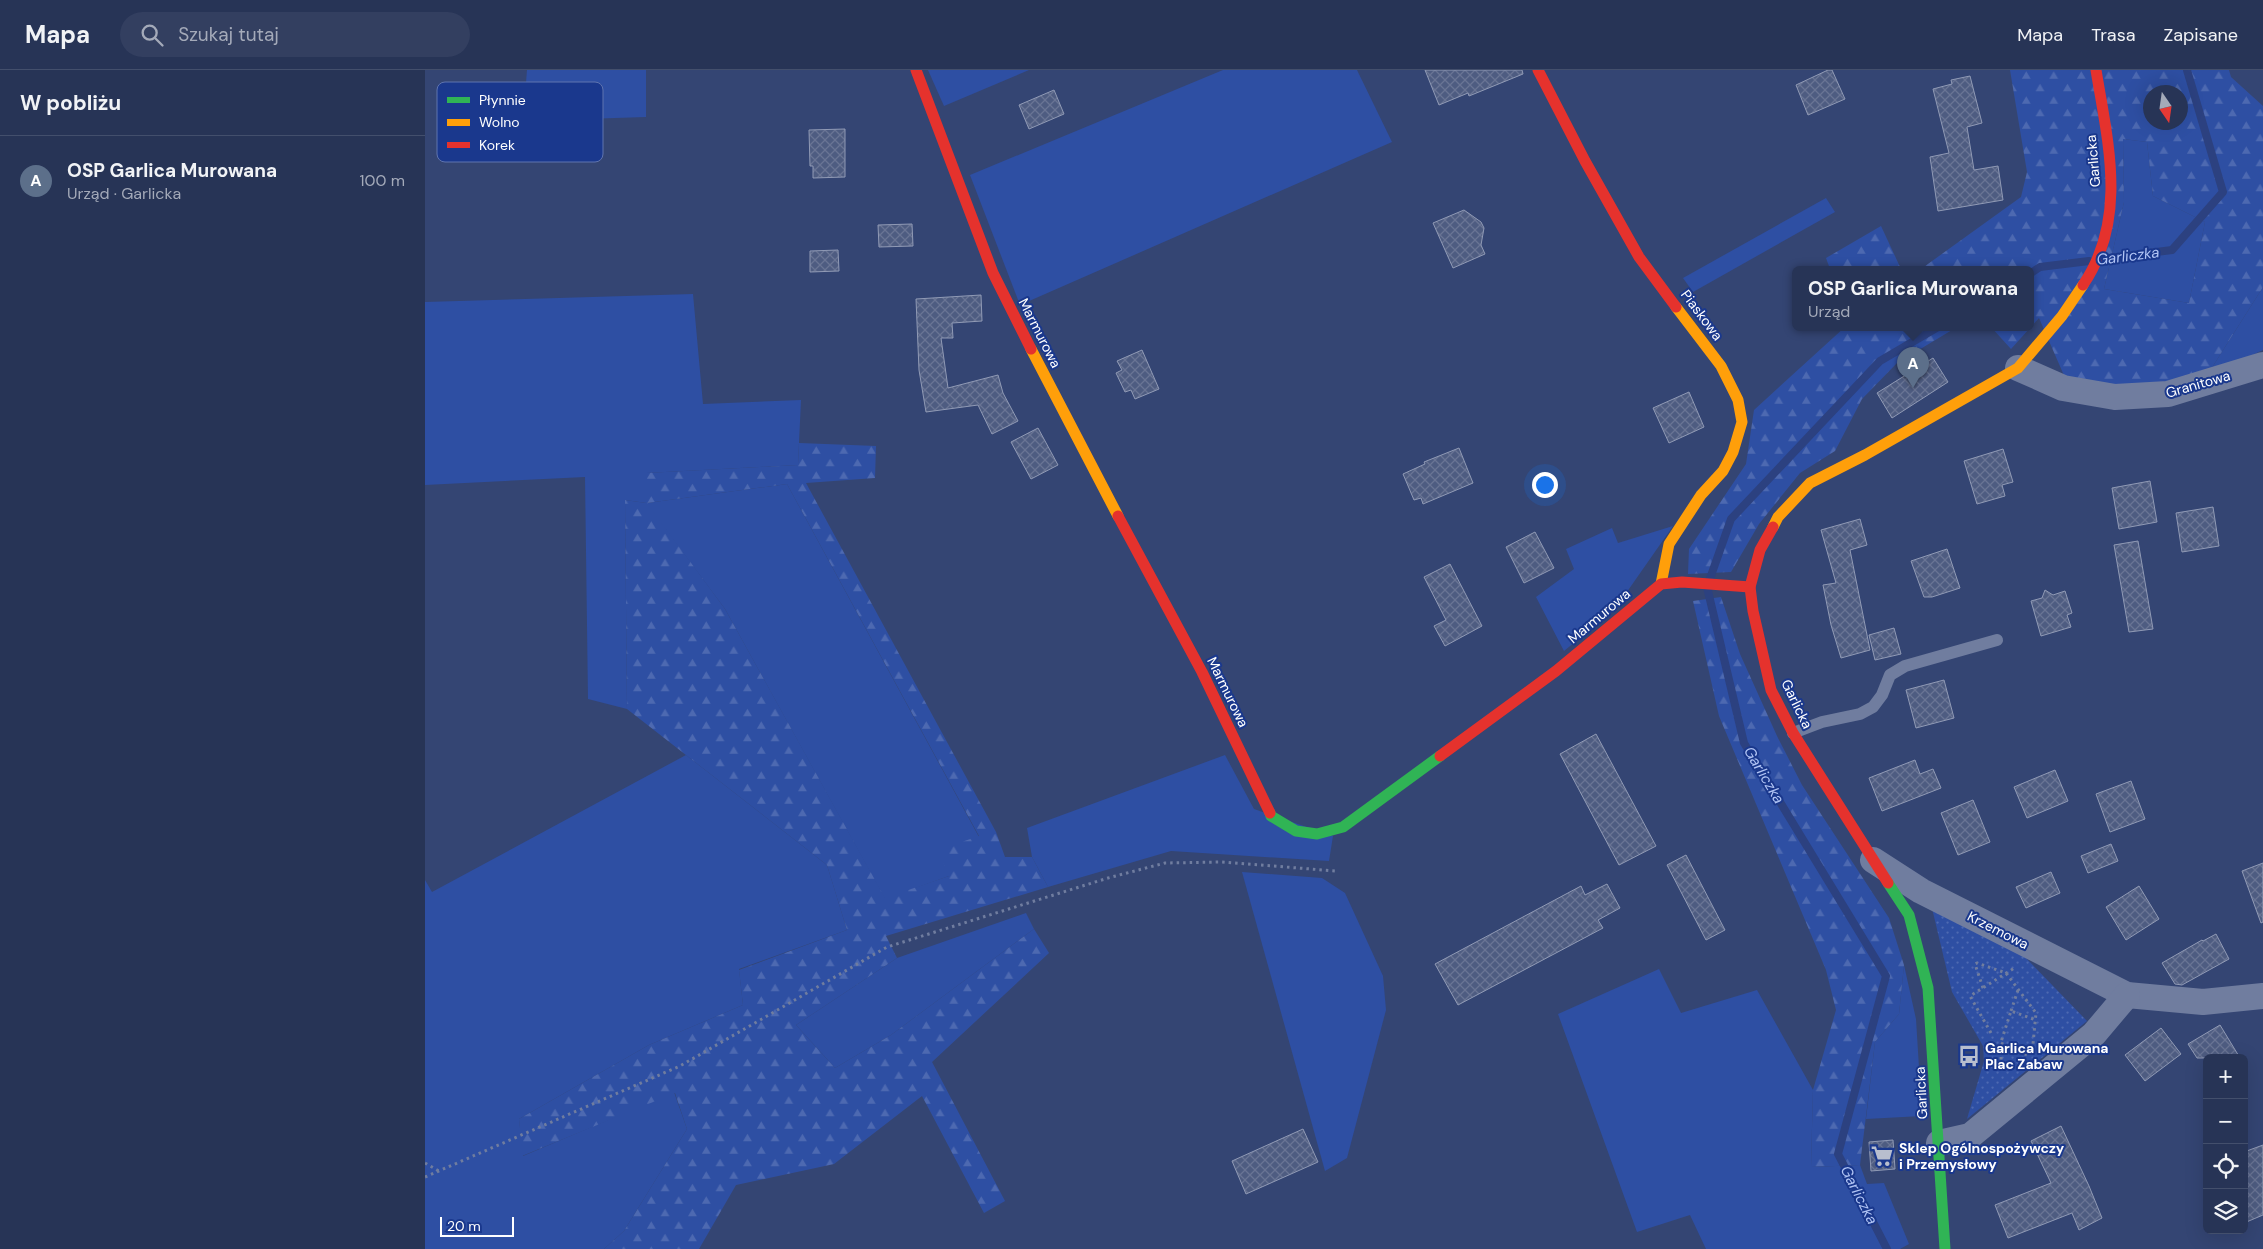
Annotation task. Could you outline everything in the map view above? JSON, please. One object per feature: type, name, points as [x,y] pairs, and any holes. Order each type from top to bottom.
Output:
[{"type":"street","name":"Marmurowa","points":[[916,70],[931,103],[993,273],[1074,434],[1203,672],[1271,816],[1296,831],[1317,834],[1343,827],[1556,671],[1661,584]]},
{"type":"street","name":"Piaskowa","points":[[1538,70],[1585,161],[1639,257],[1721,366],[1738,400],[1742,422],[1733,452],[1723,472],[1701,495],[1669,544],[1661,584]]},
{"type":"street","name":"Garlicka","points":[[1945,1249],[1930,1014],[1920,951],[1909,915],[1793,733],[1771,690],[1753,611],[1750,587],[1760,550],[1778,517],[1810,483],[1865,455],[2018,368],[2061,316],[2090,275],[2103,245],[2111,203],[2112,163],[2096,72]]},
{"type":"street","name":"Granitowa","points":[[2018,368],[2063,388],[2115,397],[2168,394],[2263,365]]},
{"type":"street","points":[[1661,584],[1682,582],[1750,587]]},
{"type":"street","name":"Krzemowa","points":[[1873,860],[1921,891],[2127,996],[2203,1002],[2263,996]]},
{"type":"street","points":[[1939,1143],[1970,1136],[2094,1034],[2127,996]]},
{"type":"lane","points":[[1793,733],[1822,722],[1860,714],[1873,707],[1882,695],[1890,675],[1905,666],[1997,640]]},
{"type":"path","points":[[425,1177],[680,1066],[887,947],[1108,878],[1165,864],[1222,862],[1336,871]]},
{"type":"path","points":[[1991,1033],[1970,996],[2040,952]]},
{"type":"path","points":[[1983,988],[1975,964],[1977,963],[2006,973],[2036,1013],[2033,1044],[2024,1061]]},
{"type":"path","points":[[2018,989],[2001,1042],[2001,1067],[2020,1066]]},
{"type":"path","points":[[2011,1011],[2036,1020]]},
{"type":"path","points":[[2001,1042],[2028,1056]]},
{"type":"path","points":[[425,1163],[439,1171]]},
{"type":"green space","points":[[527,70],[646,70],[646,117],[603,118],[603,82],[526,82]]},
{"type":"green space","points":[[928,70],[1029,70],[944,106]]},
{"type":"green space","points":[[1223,70],[1357,70],[1392,142],[1020,305],[970,175]]},
{"type":"green space","points":[[2010,70],[2229,70],[2231,77],[2263,106],[2263,287],[2206,377],[2112,388],[2066,380],[2039,318],[2034,324],[2034,266],[1925,266],[2021,197],[2027,172]],"holes":[[[2123,139],[2147,142],[2153,196],[2205,222],[2189,303],[2104,289],[2124,202]]]},
{"type":"green space","points":[[2123,139],[2147,142],[2153,196],[2205,222],[2189,303],[2104,289],[2124,202]]},
{"type":"green space","points":[[1826,198],[1835,212],[1693,292],[1683,278]]},
{"type":"green space","points":[[1881,226],[1900,266],[1829,266],[1826,258]]},
{"type":"green space","points":[[2263,287],[2263,350],[2206,377]]},
{"type":"green space","points":[[693,294],[703,404],[801,400],[798,465],[647,473],[647,503],[787,484],[979,837],[949,876],[885,899],[725,609],[646,503],[625,500],[627,709],[588,699],[585,477],[425,485],[425,302]]},
{"type":"green space","points":[[1841,331],[1950,331],[1897,363],[1862,399],[1835,451],[1800,473],[1759,524],[1731,572],[1688,574],[1689,549],[1746,464],[1754,410]]},
{"type":"green space","points":[[1995,331],[2027,331],[2011,349]]},
{"type":"green space","points":[[799,443],[876,446],[875,478],[806,483],[996,832],[1005,857],[1032,857],[1048,887],[886,936],[897,958],[796,1025],[835,1068],[891,1035],[1034,929],[1049,953],[932,1062],[1005,1201],[984,1213],[922,1096],[834,1164],[736,1185],[699,1249],[604,1249],[624,1231],[687,1129],[675,1093],[522,1156],[519,1119],[649,1045],[743,1005],[739,970],[847,930],[827,865],[627,709],[625,500],[646,503],[646,473],[798,465]],"holes":[[[787,484],[979,836],[938,850],[949,876],[885,898],[725,609],[647,503]]]},
{"type":"green space","points":[[1673,526],[1615,609],[1564,651],[1536,597],[1574,569],[1566,549],[1612,528],[1618,543]]},
{"type":"green space","points":[[1721,597],[1740,654],[1777,736],[1802,785],[1889,918],[1904,965],[1899,1014],[1875,1042],[1860,1165],[1811,1167],[1813,1090],[1836,1010],[1826,970],[1719,716],[1693,601]]},
{"type":"green space","points":[[686,755],[827,865],[847,930],[739,969],[743,1005],[649,1045],[519,1119],[523,1156],[674,1092],[687,1129],[624,1231],[604,1249],[425,1249],[425,880],[432,892]]},
{"type":"green space","points":[[1225,755],[1254,809],[1333,836],[1329,861],[1171,851],[1048,887],[1032,857],[1027,828]]},
{"type":"green space","points":[[1242,872],[1322,878],[1345,893],[1383,976],[1386,1010],[1347,1158],[1325,1171]]},
{"type":"green space","points":[[1931,904],[2024,956],[2087,1021],[1967,1119],[1984,1061],[1983,1046],[1952,992]]},
{"type":"green space","points":[[1026,913],[1034,929],[891,1035],[835,1068],[796,1025],[897,958]]},
{"type":"green space","points":[[1904,965],[1916,1019],[1922,1116],[1866,1119],[1875,1042],[1899,1014]]},
{"type":"green space","points":[[1659,969],[1681,1013],[1757,990],[1813,1090],[1811,1167],[1860,1165],[1867,1184],[1884,1183],[1909,1244],[1900,1249],[1706,1249],[1690,1215],[1637,1232],[1558,1014]]},
{"type":"building","points":[[1425,70],[1522,70],[1523,74],[1469,96],[1468,93],[1439,105]]},
{"type":"building","points":[[1828,70],[1832,70],[1845,99],[1808,115],[1796,85]]},
{"type":"building","points":[[1970,76],[1982,123],[1967,127],[1974,170],[1998,166],[2003,200],[1938,211],[1930,157],[1949,153],[1933,89],[1952,84],[1951,80]]},
{"type":"building","points":[[1054,90],[1064,114],[1029,129],[1019,105]]},
{"type":"building","points":[[845,129],[845,177],[813,178],[813,166],[810,166],[809,130]]},
{"type":"building","points":[[1464,210],[1481,222],[1484,228],[1481,245],[1485,254],[1453,268],[1433,223]]},
{"type":"building","points":[[912,224],[913,246],[879,247],[878,225]]},
{"type":"building","points":[[838,250],[839,271],[810,272],[810,251]]},
{"type":"building","points":[[981,295],[982,321],[952,323],[953,338],[941,338],[948,388],[998,375],[1003,393],[1018,421],[992,434],[978,405],[926,412],[919,370],[916,299]]},
{"type":"building","points":[[1142,350],[1159,389],[1135,399],[1131,390],[1125,392],[1116,373],[1122,370],[1117,361]]},
{"type":"building","points":[[1933,358],[1948,382],[1892,418],[1877,393]]},
{"type":"building","points":[[1689,392],[1704,427],[1669,443],[1653,408]]},
{"type":"building","points":[[1038,428],[1058,465],[1031,479],[1011,442]]},
{"type":"building","points":[[1459,448],[1473,483],[1423,504],[1421,498],[1414,500],[1403,474],[1425,464],[1424,462]]},
{"type":"building","points":[[2003,449],[2013,482],[2002,485],[2005,496],[1977,504],[1964,461]]},
{"type":"building","points":[[2150,481],[2157,522],[2119,529],[2112,488]]},
{"type":"building","points":[[2213,507],[2219,546],[2182,552],[2176,513]]},
{"type":"building","points":[[1860,519],[1867,545],[1850,550],[1870,650],[1841,658],[1831,625],[1823,585],[1836,583],[1821,530]]},
{"type":"building","points":[[1535,532],[1554,568],[1524,583],[1506,547]]},
{"type":"building","points":[[2138,541],[2153,629],[2129,632],[2114,545]]},
{"type":"building","points":[[1947,549],[1960,588],[1932,597],[1924,597],[1911,561]]},
{"type":"building","points":[[1450,564],[1482,626],[1445,646],[1434,626],[1446,620],[1424,577]]},
{"type":"building","points":[[2045,590],[2053,595],[2065,591],[2072,613],[2067,615],[2071,627],[2041,636],[2031,601],[2042,598]]},
{"type":"building","points":[[1894,628],[1901,654],[1875,660],[1869,635]]},
{"type":"building","points":[[1944,680],[1954,718],[1916,728],[1906,690]]},
{"type":"building","points":[[1596,734],[1656,846],[1619,865],[1560,754]]},
{"type":"building","points":[[1915,760],[1920,774],[1933,769],[1941,788],[1882,811],[1869,778]]},
{"type":"building","points":[[2055,770],[2068,801],[2027,818],[2014,787]]},
{"type":"building","points":[[2131,781],[2145,819],[2110,832],[2096,794]]},
{"type":"building","points":[[1973,800],[1990,842],[1958,855],[1941,813]]},
{"type":"building","points":[[2111,844],[2118,861],[2088,873],[2081,856]]},
{"type":"building","points":[[1686,855],[1725,930],[1706,940],[1667,865]]},
{"type":"building","points":[[2263,863],[2263,922],[2261,923],[2242,871]]},
{"type":"building","points":[[2051,872],[2060,893],[2026,908],[2016,887]]},
{"type":"building","points":[[1607,884],[1620,908],[1598,920],[1603,928],[1458,1005],[1435,964],[1581,886],[1585,895]]},
{"type":"building","points":[[2139,886],[2159,919],[2126,940],[2106,907]]},
{"type":"building","points":[[2216,934],[2229,959],[2182,985],[2175,984],[2162,963]]},
{"type":"building","points":[[2220,1025],[2238,1054],[2203,1054],[2203,1058],[2197,1058],[2188,1044]]},
{"type":"building","points":[[2161,1028],[2181,1054],[2145,1081],[2125,1055]]},
{"type":"building","points":[[2061,1126],[2102,1218],[2079,1230],[2072,1213],[2008,1238],[1995,1205],[2051,1183],[2031,1141]]},
{"type":"building","points":[[1303,1129],[1318,1162],[1246,1194],[1232,1161]]},
{"type":"building","name":"Sklep Ogólnospożywczy i Przemysłowy","points":[[1893,1140],[1895,1169],[1871,1171],[1869,1142]]},
{"type":"building","points":[[2263,1145],[2263,1215],[2248,1221],[2248,1189],[2248,1151]]},
{"type":"waterway","name":"Garliczka","points":[[2103,259],[2172,250],[2223,192],[2187,70]]},
{"type":"waterway","name":"Garliczka","points":[[2034,271],[2040,267],[2089,261]]},
{"type":"waterway","name":"Garliczka","points":[[1887,1249],[1838,1154],[1886,976],[1744,743],[1707,587],[1731,519],[1880,361],[1931,331]]},
{"type":"traffic: fast","points":[[1270,813],[1271,816],[1296,831],[1317,834],[1343,827],[1440,756]]},
{"type":"traffic: fast","points":[[1888,883],[1909,915],[1928,988],[1945,1249]]},
{"type":"traffic: slow","points":[[1773,527],[1778,517],[1810,483],[1865,455],[2018,368],[2062,316],[2083,285]]},
{"type":"traffic: slow","points":[[1661,584],[1669,544],[1701,495],[1723,471],[1733,452],[1742,422],[1738,400],[1721,366],[1676,307]]},
{"type":"traffic: slow","points":[[1031,349],[1118,516]]},
{"type":"traffic: jam","points":[[916,70],[993,273],[1031,349]]},
{"type":"traffic: jam","points":[[1538,70],[1585,161],[1639,257],[1676,307]]},
{"type":"traffic: jam","points":[[2083,285],[2097,260],[2106,234],[2110,207],[2109,153],[2096,70]]},
{"type":"traffic: jam","points":[[1118,516],[1202,672],[1270,813]]},
{"type":"traffic: jam","points":[[1773,527],[1760,550],[1750,587],[1753,611],[1771,690],[1793,733],[1888,883]]},
{"type":"traffic: jam","points":[[1440,756],[1556,671],[1661,584],[1682,582],[1750,587]]},
{"type":"place","name":"OSP Garlica Murowana","points":[[1913,388]]},
{"type":"place","name":"Garlica Murowana Plac Zabaw","points":[[1969,1056]]},
{"type":"place","name":"Sklep Ogólnospożywczy i Przemysłowy","points":[[1882,1156]]}]
